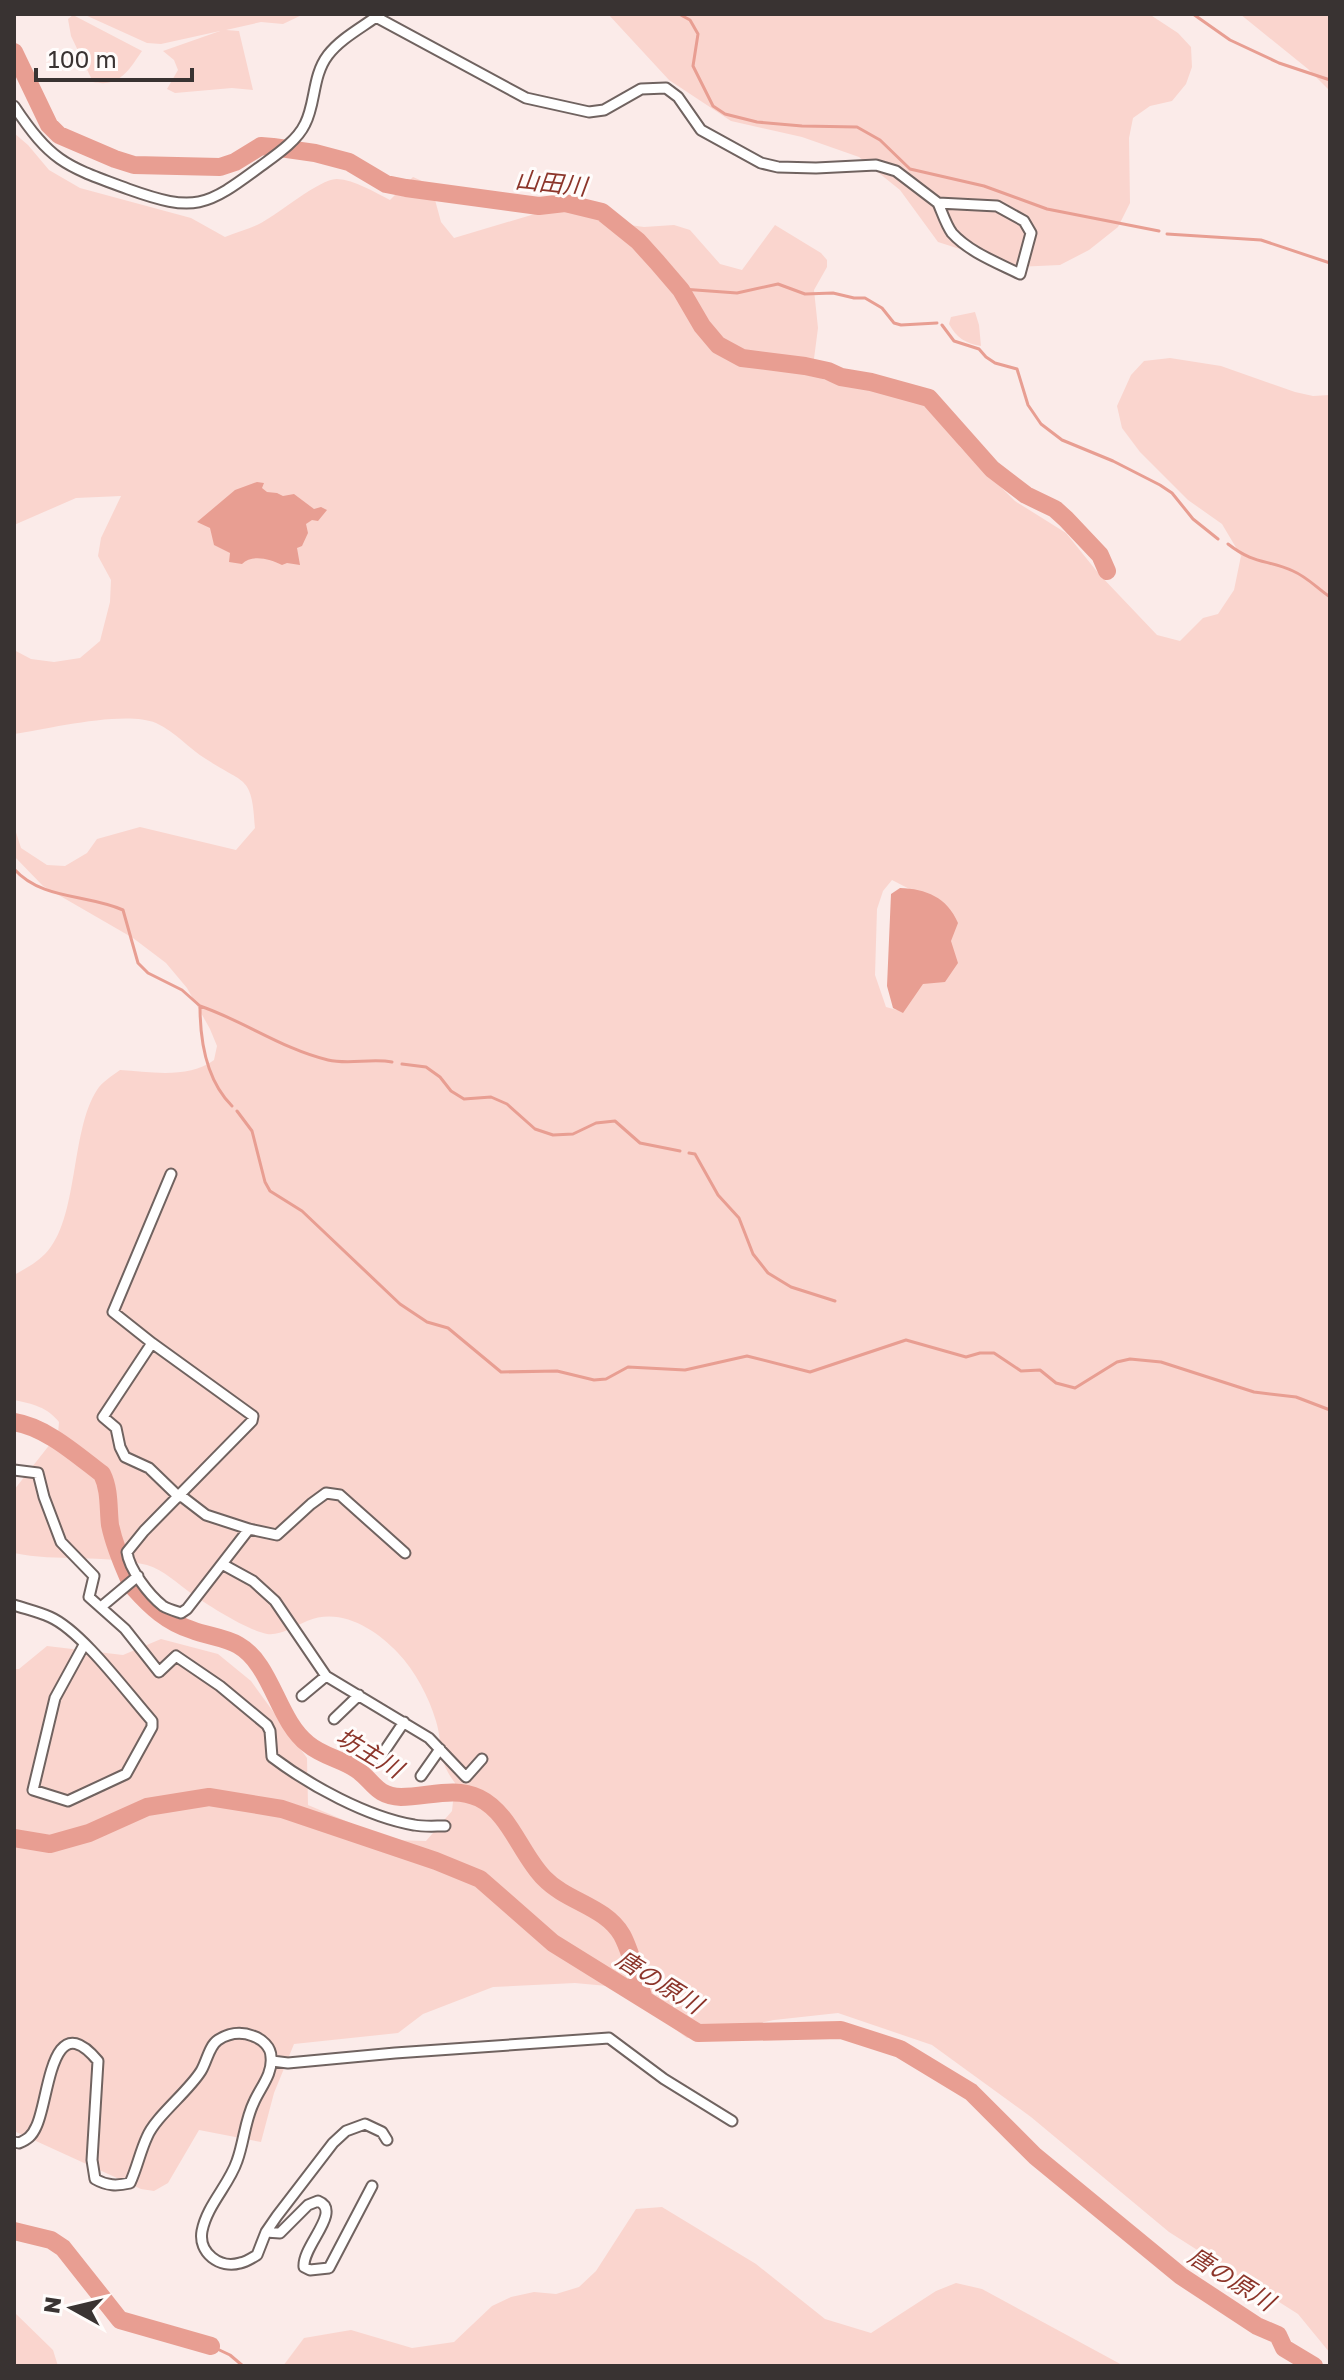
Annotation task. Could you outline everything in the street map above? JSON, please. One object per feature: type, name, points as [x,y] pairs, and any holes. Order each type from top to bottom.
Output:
[{"type":"street","points":[[14,106],[44,148],[73,169],[156,199],[182,203],[205,201],[220,196],[294,138],[305,124],[317,77],[327,56],[378,16],[526,98],[589,112],[604,110],[641,89],[666,88],[678,97],[701,130],[761,163],[778,167],[816,168],[876,165],[896,171],[938,203],[951,231],[961,241],[1020,274],[1031,242],[1031,233],[1024,221],[997,206],[938,203]]},
{"type":"street","points":[[171,1174],[113,1312],[253,1416],[252,1421],[131,1545],[128,1559],[164,1607],[181,1613],[249,1529]]},
{"type":"street","points":[[152,1343],[103,1417],[116,1428],[125,1457],[149,1468],[206,1515],[277,1535],[326,1493],[340,1495],[405,1553]]},
{"type":"street","points":[[14,1470],[38,1473],[54,1530],[61,1542],[94,1576],[89,1597],[125,1629],[159,1672],[176,1656],[182,1659],[267,1725],[272,1757],[295,1774],[383,1816],[414,1825],[445,1826]]},
{"type":"street","points":[[222,1564],[253,1581],[275,1601],[326,1676],[429,1738],[466,1777],[482,1759]]},
{"type":"street","points":[[101,1607],[138,1576]]},
{"type":"street","points":[[14,1605],[53,1618],[84,1645],[100,1659],[152,1721],[152,1727],[126,1774],[68,1801],[33,1790],[55,1698],[84,1645]]},
{"type":"street","points":[[302,1696],[326,1676]]},
{"type":"street","points":[[334,1719],[359,1695]]},
{"type":"street","points":[[379,1759],[404,1722]]},
{"type":"street","points":[[421,1776],[440,1749]]},
{"type":"street","points":[[14,2142],[29,2138],[38,2124],[53,2060],[60,2050],[70,2045],[80,2046],[90,2051],[98,2061],[92,2160],[95,2179],[105,2185],[130,2183],[147,2134],[201,2071],[215,2042],[231,2033],[245,2033],[260,2039],[271,2052],[268,2077],[252,2105],[237,2161],[226,2186],[207,2215],[201,2234],[205,2251],[214,2260],[227,2265],[257,2255],[266,2232],[333,2143],[346,2131],[365,2124],[382,2132],[387,2140]]},
{"type":"street","points":[[272,2061],[288,2063],[609,2038],[664,2079],[732,2121]]},
{"type":"street","points":[[266,2232],[280,2233],[308,2205],[323,2202],[328,2216],[303,2259],[304,2267],[310,2270],[329,2268],[372,2186]]},
{"type":"shaded area","points":[[83,14],[304,14],[283,24],[261,22],[226,30],[239,31],[253,90],[232,88],[175,93],[167,89],[178,70],[174,60],[163,51],[220,31],[161,44],[147,43]]},
{"type":"shaded area","points":[[608,14],[1149,14],[1178,33],[1191,47],[1192,67],[1186,84],[1172,101],[1150,106],[1133,118],[1129,138],[1130,203],[1118,227],[1089,250],[1060,265],[1016,267],[938,242],[900,190],[859,157],[802,137],[731,121],[669,80]]},
{"type":"shaded area","points":[[1240,14],[1330,14],[1330,91],[1308,69]]},
{"type":"shaded area","points":[[73,15],[142,51],[117,80],[93,82],[71,36],[68,19]]},
{"type":"shaded area","points":[[14,133],[49,170],[80,188],[191,218],[225,237],[261,223],[330,180],[351,182],[390,200],[413,177],[431,185],[441,222],[454,238],[568,204],[585,204],[608,222],[644,227],[674,225],[690,230],[720,264],[742,270],[775,225],[821,253],[827,260],[827,267],[814,290],[818,328],[812,374],[825,380],[941,406],[950,416],[960,447],[1015,501],[1066,533],[1099,574],[1157,635],[1180,641],[1203,618],[1218,614],[1234,590],[1241,556],[1222,524],[1188,500],[1140,452],[1122,428],[1117,406],[1131,375],[1144,361],[1170,358],[1221,366],[1295,392],[1313,396],[1330,395],[1330,2353],[1298,2314],[1169,2232],[1031,2117],[932,2045],[838,2013],[774,2020],[687,2038],[638,2002],[607,1986],[575,1983],[493,1987],[423,2014],[398,2033],[294,2044],[274,2093],[261,2142],[199,2130],[168,2183],[154,2191],[141,2189],[14,2131],[14,1669],[19,1669],[47,1646],[123,1655],[161,1639],[218,1654],[251,1681],[307,1758],[308,1805],[391,1840],[426,1841],[452,1811],[455,1783],[445,1766],[436,1721],[421,1685],[398,1653],[379,1636],[357,1623],[320,1617],[282,1632],[267,1634],[228,1617],[147,1565],[14,1553],[14,1490],[58,1434],[59,1422],[39,1407],[14,1400],[14,1275],[42,1257],[56,1239],[64,1220],[82,1128],[88,1107],[99,1087],[120,1070],[169,1073],[193,1070],[214,1060],[217,1046],[187,988],[166,963],[133,938],[43,886],[14,856],[14,826],[21,848],[47,865],[65,866],[87,853],[97,839],[140,827],[236,850],[255,828],[252,798],[244,783],[156,723],[106,719],[14,734],[14,650],[31,659],[54,662],[80,658],[100,641],[110,602],[111,580],[98,556],[101,538],[121,496],[76,498],[14,525]],"holes":[[[892,880],[923,896],[922,979],[897,1010],[886,1007],[875,975],[877,909],[883,891]]]},
{"type":"shaded area","points":[[975,312],[981,346],[962,339],[949,324],[951,317]]},
{"type":"shaded area","points":[[257,482],[264,483],[262,488],[267,492],[283,496],[294,494],[314,509],[321,507],[327,510],[318,521],[312,520],[306,524],[308,533],[302,546],[297,548],[300,565],[282,565],[261,558],[242,564],[229,562],[230,553],[214,545],[210,528],[197,522],[235,490]]},
{"type":"shaded area","points":[[900,888],[935,896],[948,907],[958,923],[951,941],[958,963],[945,982],[923,984],[903,1013],[893,1008],[887,986],[891,894]]},
{"type":"shaded area","points":[[662,2207],[756,2264],[825,2319],[871,2333],[936,2291],[956,2283],[982,2289],[1124,2366],[283,2366],[304,2338],[351,2330],[412,2348],[454,2342],[492,2306],[511,2297],[534,2292],[556,2294],[579,2287],[596,2271],[636,2209]]},
{"type":"shaded area","points":[[14,2312],[53,2350],[58,2366],[14,2366]]},
{"type":"waterway","points":[[679,14],[690,20],[698,34],[693,66],[713,106],[725,114],[757,122],[857,127],[880,140],[910,169],[984,186],[1047,209],[1159,231]]},
{"type":"waterway","points":[[1193,14],[1230,40],[1279,63],[1330,80]]},
{"type":"waterway","name":"山田川","points":[[14,52],[49,125],[59,135],[134,165],[220,167],[261,146],[273,147],[349,162],[386,184],[406,188],[539,206],[565,203],[602,212],[638,241],[657,262],[681,290],[702,326],[718,345],[742,358],[805,366],[929,398],[992,469],[1026,495],[1055,509],[1066,519],[1100,555],[1107,571]]},
{"type":"waterway","points":[[1167,234],[1261,240],[1330,263]]},
{"type":"waterway","points":[[682,289],[737,293],[778,284],[805,294],[833,293],[865,298],[882,308],[894,323],[901,325],[937,323]]},
{"type":"waterway","points":[[942,325],[954,341],[979,349],[995,363],[1017,369],[1028,405],[1041,424],[1062,440],[1160,485],[1218,539]]},
{"type":"waterway","points":[[1228,544],[1253,559],[1298,573],[1330,597]]},
{"type":"waterway","points":[[14,869],[25,879],[51,891],[123,910],[138,963],[148,973],[182,990],[200,1006],[206,1060],[216,1084],[232,1106]]},
{"type":"waterway","points":[[200,1006],[279,1042],[328,1060],[392,1062]]},
{"type":"waterway","points":[[402,1064],[426,1067],[464,1099],[491,1097],[507,1104],[535,1129],[553,1135],[573,1134],[596,1123],[615,1121],[640,1143],[680,1151]]},
{"type":"waterway","points":[[237,1111],[252,1131],[270,1191],[302,1211],[400,1304],[427,1322],[448,1328],[501,1372],[557,1371],[594,1380],[606,1379],[628,1367],[685,1370],[747,1356],[810,1372],[906,1340],[966,1357],[994,1353],[1021,1371],[1040,1370],[1056,1383],[1075,1388],[1117,1362],[1130,1359],[1161,1362],[1254,1392],[1296,1397],[1330,1410]]},
{"type":"waterway","points":[[689,1153],[695,1154],[718,1195],[739,1218],[753,1254],[768,1273],[791,1287],[835,1301]]},
{"type":"waterway","name":"坊主川","points":[[14,1422],[49,1436],[102,1474],[108,1493],[110,1525],[129,1579]]},
{"type":"waterway","name":"坊主川","points":[[134,1588],[153,1608],[175,1623],[233,1642],[249,1654],[267,1678],[297,1734],[313,1748],[362,1773],[380,1791],[401,1797],[460,1793],[479,1798],[490,1805],[544,1878],[615,1925],[629,1950],[644,1999]]},
{"type":"waterway","name":"唐の原川","points":[[14,1838],[50,1844],[89,1833],[147,1807],[209,1797],[282,1809],[480,1879],[553,1943],[698,2033],[841,2030],[900,2049],[971,2092],[1035,2156],[1181,2276],[1257,2326],[1278,2335],[1284,2348],[1314,2366]]},
{"type":"waterway","points":[[14,2231],[51,2240],[63,2248],[120,2320],[211,2346]]},
{"type":"waterway","points":[[211,2346],[230,2355],[243,2366]]}]
